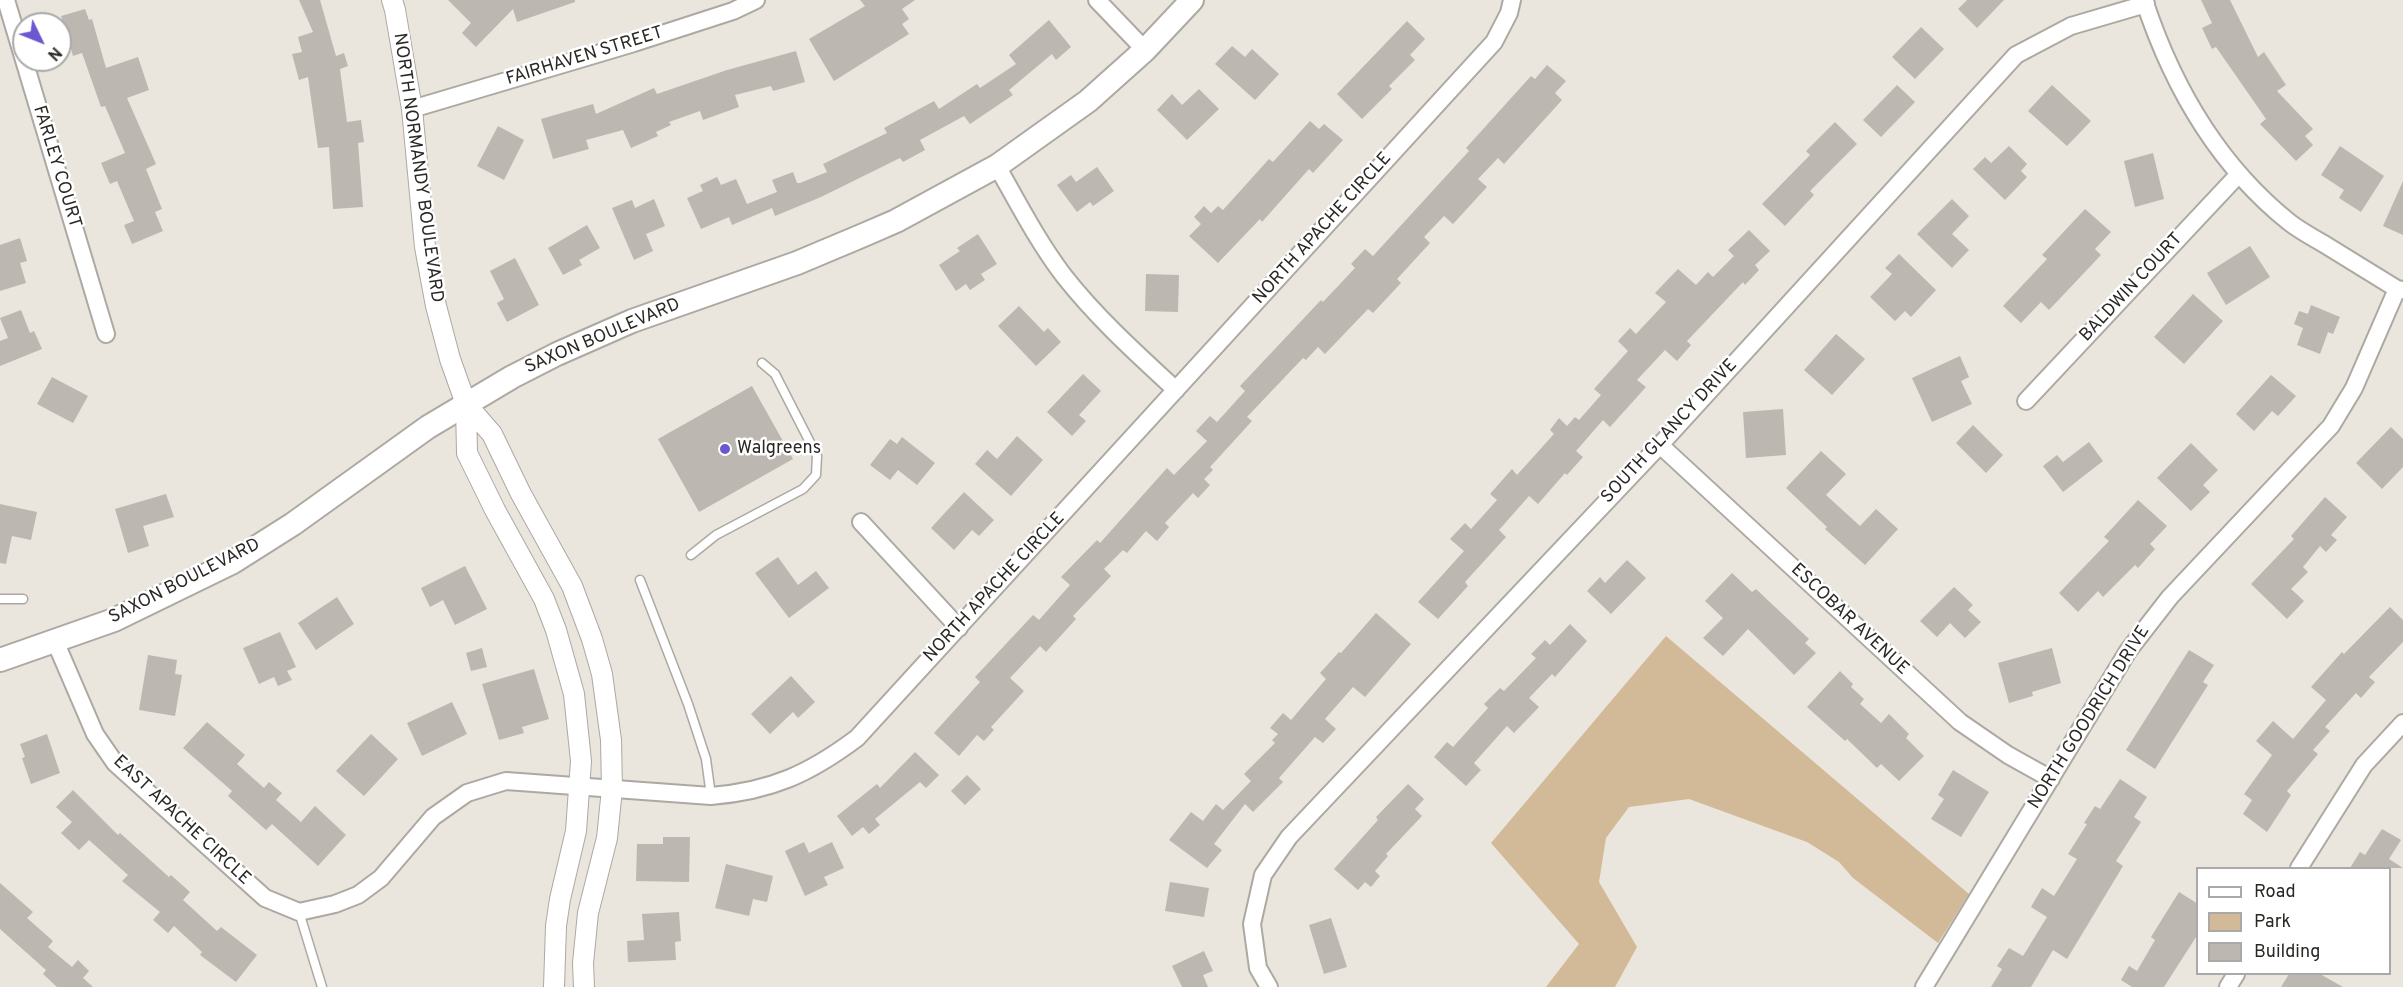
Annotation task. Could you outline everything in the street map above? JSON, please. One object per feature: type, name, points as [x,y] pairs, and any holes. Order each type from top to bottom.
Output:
[{"type":"main road","name":"SAXON BOULEVARD","points":[[0,660],[114,620],[233,562],[294,524],[428,427],[557,354],[632,321],[797,263],[866,234],[896,221],[997,166],[1088,101],[1145,50],[1192,0]]},
{"type":"street","name":"FARLEY COURT","points":[[6,0],[106,334]]},
{"type":"street","name":"NORTH NORMANDY BOULEVARD","points":[[392,0],[412,109],[425,247],[434,296],[450,359],[466,404],[467,453],[543,599],[567,662],[574,694],[581,761],[576,831],[556,926],[554,987]]},
{"type":"street","name":"FAIRHAVEN STREET","points":[[412,109],[634,43],[734,11],[756,0]]},
{"type":"street","points":[[1097,0],[1145,50]]},
{"type":"street","name":"NORTH APACHE CIRCLE","points":[[299,912],[335,904],[358,895],[381,878],[433,817],[466,793],[506,780],[711,796],[743,793],[790,780],[828,760],[857,738],[1494,42],[1509,13],[1512,0]]},
{"type":"street","points":[[2145,2],[2154,31],[2172,72],[2200,122],[2238,175],[2290,223],[2400,290]]},
{"type":"street","name":"SOUTH GLANCY DRIVE","points":[[1269,987],[1258,968],[1252,924],[1263,875],[1289,837],[1660,445],[2016,55],[2071,26],[2145,2]]},
{"type":"street","points":[[997,166],[1029,222],[1063,274],[1098,316],[1176,390]]},
{"type":"street","name":"BALDWIN COURT","points":[[2026,401],[2238,175]]},
{"type":"street","name":"NORTH GOODRICH DRIVE","points":[[1924,987],[2128,651],[2170,597],[2331,426],[2355,388],[2400,290]]},
{"type":"street","name":"NORTH NORMANDY BOULEVARD","points":[[466,404],[492,434],[576,596],[602,674],[611,740],[612,789],[607,838],[588,913],[583,963],[584,987]]},
{"type":"street","name":"ESCOBAR AVENUE","points":[[1660,445],[1959,722],[2008,755],[2051,778]]},
{"type":"street","points":[[861,522],[959,628]]},
{"type":"street","name":"EAST APACHE CIRCLE","points":[[55,641],[94,734],[116,764],[265,898],[299,912]]},
{"type":"street","points":[[2300,867],[2364,765],[2403,723]]},
{"type":"lane","points":[[691,555],[716,535],[803,489],[816,475],[817,456],[775,374],[762,363]]},
{"type":"lane","points":[[640,580],[688,704],[706,759],[711,796]]},
{"type":"lane","points":[[0,599],[23,599]]},
{"type":"lane","points":[[299,912],[322,987]]},
{"type":"green space","points":[[1666,636],[1969,894],[1938,943],[1853,878],[1839,862],[1807,842],[1689,799],[1629,807],[1606,838],[1599,882],[1637,947],[1615,987],[1546,987],[1579,944],[1491,843]]},
{"type":"building","points":[[299,0],[320,0],[336,56],[344,53],[348,66],[340,69],[347,122],[361,120],[364,142],[358,143],[363,207],[333,209],[329,147],[318,148],[308,77],[299,80],[292,54],[302,52],[298,37],[313,32]]},
{"type":"building","points":[[448,0],[575,0],[575,2],[517,22],[513,9],[476,47],[462,33],[471,23]]},
{"type":"building","points":[[860,0],[915,0],[902,9],[909,19],[902,24],[909,34],[834,81],[809,39],[865,6]]},
{"type":"building","points":[[1967,0],[2004,0],[1977,28],[1958,9]]},
{"type":"building","points":[[2201,0],[2230,0],[2258,57],[2264,52],[2286,85],[2277,91],[2313,129],[2305,136],[2313,145],[2296,161],[2260,124],[2266,119],[2216,47],[2212,49],[2202,28],[2212,23]]},
{"type":"building","points":[[85,9],[89,20],[92,19],[106,68],[138,57],[149,90],[127,98],[156,164],[146,169],[162,209],[155,212],[163,231],[132,244],[124,225],[134,221],[117,181],[110,184],[101,163],[125,153],[105,106],[101,107],[82,53],[73,56],[72,13]]},
{"type":"building","points":[[1049,20],[1071,47],[1056,60],[1052,54],[1009,90],[1013,95],[970,124],[964,116],[920,140],[925,150],[903,162],[900,158],[821,197],[775,216],[772,208],[732,225],[729,217],[701,229],[687,198],[703,191],[700,185],[717,177],[721,185],[736,179],[747,204],[777,192],[772,180],[793,172],[797,183],[800,183],[827,172],[823,164],[887,133],[884,128],[934,101],[939,109],[977,84],[980,88],[1016,64],[1009,55]]},
{"type":"building","points":[[1407,21],[1425,39],[1410,55],[1415,60],[1389,86],[1392,89],[1362,119],[1337,94]]},
{"type":"building","points":[[1921,27],[1944,49],[1915,79],[1892,57]]},
{"type":"building","points":[[1232,46],[1245,57],[1252,49],[1279,74],[1255,100],[1215,64]]},
{"type":"building","points":[[796,51],[805,82],[773,91],[771,86],[735,95],[739,107],[703,120],[700,111],[669,122],[671,125],[656,132],[658,136],[631,148],[623,130],[586,140],[589,149],[553,159],[541,119],[593,104],[596,114],[654,88],[657,94],[727,70]]},
{"type":"building","points":[[1547,65],[1566,81],[1555,93],[1562,100],[1504,164],[1498,158],[1478,179],[1487,187],[1453,224],[1444,216],[1424,237],[1430,243],[1397,279],[1401,283],[1373,313],[1368,309],[1325,354],[1318,347],[1306,360],[1303,358],[1247,417],[1252,421],[1210,467],[1213,470],[1204,479],[1210,485],[1198,498],[1193,493],[1165,523],[1169,527],[1157,541],[1146,531],[1127,553],[1123,550],[1104,569],[1111,576],[1073,616],[1076,619],[1046,652],[1040,646],[1010,678],[1024,691],[991,727],[994,730],[984,741],[977,735],[959,756],[934,733],[980,682],[975,677],[1033,615],[1039,620],[1070,585],[1061,577],[1097,540],[1100,543],[1167,468],[1174,475],[1207,441],[1196,431],[1210,416],[1217,422],[1245,391],[1240,386],[1321,300],[1323,302],[1355,268],[1351,264],[1365,249],[1373,256],[1469,151],[1466,148],[1531,76],[1535,79]]},
{"type":"building","points":[[1897,85],[1915,102],[1881,137],[1863,120]]},
{"type":"building","points":[[2052,85],[2091,121],[2067,146],[2028,111]]},
{"type":"building","points":[[1199,89],[1219,109],[1187,140],[1157,110],[1172,94],[1182,105]]},
{"type":"building","points":[[1310,121],[1319,129],[1324,124],[1343,140],[1313,173],[1309,169],[1262,222],[1260,219],[1218,263],[1189,236],[1201,224],[1194,217],[1204,206],[1211,213],[1218,206],[1223,210],[1269,159],[1273,162]]},
{"type":"building","points":[[1835,122],[1857,144],[1810,191],[1814,195],[1785,226],[1762,204],[1810,155],[1806,151]]},
{"type":"building","points":[[498,126],[524,140],[504,180],[477,166]]},
{"type":"building","points":[[2009,146],[2027,164],[2021,171],[2027,177],[2005,200],[1973,169],[1985,157],[1991,163]]},
{"type":"building","points":[[2340,146],[2384,176],[2361,212],[2339,198],[2344,190],[2321,175]]},
{"type":"building","points":[[2153,153],[2164,199],[2135,207],[2124,161]]},
{"type":"building","points":[[1097,167],[1114,191],[1093,206],[1090,202],[1077,212],[1057,185],[1071,175],[1076,182]]},
{"type":"building","points":[[2403,181],[2403,235],[2383,226]]},
{"type":"building","points":[[654,199],[665,226],[646,234],[653,251],[634,260],[612,208],[632,200],[635,208]]},
{"type":"building","points":[[1952,199],[1969,216],[1952,234],[1969,250],[1952,268],[1917,234]]},
{"type":"building","points":[[2085,209],[2111,232],[2095,249],[2101,255],[2049,310],[2041,302],[2021,323],[2003,306],[2047,259],[2042,255]]},
{"type":"building","points":[[587,225],[600,248],[579,260],[582,265],[563,275],[548,248]]},
{"type":"building","points":[[1749,230],[1770,251],[1755,265],[1759,270],[1745,285],[1743,282],[1687,341],[1691,345],[1677,361],[1665,350],[1637,380],[1646,387],[1610,427],[1603,420],[1576,451],[1583,457],[1567,475],[1565,473],[1538,504],[1529,496],[1499,530],[1506,537],[1465,582],[1468,586],[1438,619],[1418,602],[1464,551],[1450,539],[1465,523],[1471,529],[1497,500],[1490,494],[1512,469],[1517,475],[1554,434],[1550,430],[1559,418],[1567,426],[1575,417],[1579,420],[1601,395],[1594,389],[1628,351],[1618,341],[1630,328],[1636,334],[1666,302],[1655,293],[1678,269],[1696,285],[1708,272],[1713,277],[1734,256],[1728,250]]},
{"type":"building","points":[[978,234],[997,264],[981,274],[985,280],[970,290],[966,284],[956,291],[939,265],[960,251],[957,248]]},
{"type":"building","points":[[20,238],[27,261],[20,263],[26,283],[0,291],[0,245]]},
{"type":"building","points":[[2250,246],[2270,277],[2226,305],[2207,273]]},
{"type":"building","points":[[1899,254],[1936,290],[1911,317],[1905,311],[1895,321],[1870,297],[1892,274],[1885,268]]},
{"type":"building","points":[[515,258],[539,305],[507,322],[497,303],[504,299],[490,271]]},
{"type":"building","points":[[1146,274],[1179,275],[1178,312],[1145,311]]},
{"type":"building","points":[[2193,294],[2223,321],[2184,364],[2154,337]]},
{"type":"building","points":[[2311,305],[2340,317],[2333,334],[2328,332],[2320,354],[2297,345],[2303,328],[2294,324],[2299,311],[2308,314]]},
{"type":"building","points":[[1019,306],[1044,332],[1048,328],[1061,342],[1036,366],[998,326]]},
{"type":"building","points":[[21,310],[30,333],[34,331],[42,349],[0,366],[0,341],[8,338],[0,318]]},
{"type":"building","points":[[1836,334],[1865,359],[1832,395],[1804,370]]},
{"type":"building","points":[[1960,356],[1969,377],[1961,381],[1972,404],[1932,422],[1912,378]]},
{"type":"building","points":[[1083,374],[1101,391],[1079,415],[1086,421],[1072,436],[1047,412]]},
{"type":"building","points":[[2271,375],[2296,396],[2278,416],[2272,411],[2254,431],[2236,414]]},
{"type":"building","points":[[52,377],[88,396],[73,423],[37,404]]},
{"type":"building","name":"Walgreens","points":[[752,386],[793,459],[699,512],[658,439]]},
{"type":"building","points":[[1783,409],[1786,455],[1746,458],[1743,412]]},
{"type":"building","points":[[1973,425],[2003,455],[1986,473],[1956,443]]},
{"type":"building","points":[[2391,427],[2403,439],[2403,467],[2382,489],[2356,463]]},
{"type":"building","points":[[1017,436],[1043,460],[1011,496],[975,464],[987,450],[997,459]]},
{"type":"building","points":[[902,437],[935,463],[917,485],[898,470],[890,480],[870,465],[890,439],[897,444]]},
{"type":"building","points":[[2089,442],[2103,461],[2063,492],[2043,466],[2057,455],[2063,462]]},
{"type":"building","points":[[2191,443],[2218,470],[2203,485],[2210,492],[2191,511],[2157,478]]},
{"type":"building","points":[[1821,451],[1846,474],[1826,495],[1860,526],[1876,509],[1898,529],[1865,565],[1825,529],[1827,527],[1786,488]]},
{"type":"building","points":[[964,492],[994,520],[979,536],[972,530],[954,550],[931,528]]},
{"type":"building","points":[[166,494],[174,517],[143,526],[149,546],[128,553],[115,509]]},
{"type":"building","points":[[2325,497],[2347,517],[2331,535],[2337,540],[2326,552],[2320,546],[2303,567],[2308,572],[2291,589],[2304,601],[2287,619],[2251,584],[2294,539],[2291,536]]},
{"type":"building","points":[[2138,500],[2167,526],[2150,544],[2155,549],[2138,568],[2135,565],[2103,597],[2098,591],[2078,612],[2059,593],[2109,541],[2104,537]]},
{"type":"building","points":[[0,504],[37,512],[31,540],[12,536],[6,564],[0,563]]},
{"type":"building","points":[[778,557],[798,585],[816,571],[829,588],[789,618],[755,573]]},
{"type":"building","points":[[1627,560],[1646,578],[1611,614],[1587,591],[1600,577],[1605,583]]},
{"type":"building","points":[[465,566],[487,609],[455,625],[443,600],[430,607],[421,588]]},
{"type":"building","points":[[1732,573],[1752,592],[1756,589],[1809,639],[1805,643],[1816,653],[1794,675],[1748,629],[1723,656],[1703,638],[1723,618],[1705,601]]},
{"type":"building","points":[[1954,587],[1973,605],[1968,610],[1981,622],[1965,638],[1950,623],[1937,637],[1920,621]]},
{"type":"building","points":[[337,597],[354,624],[316,650],[298,623]]},
{"type":"building","points":[[2390,607],[2403,620],[2403,642],[2369,677],[2375,682],[2361,698],[2356,693],[2325,727],[2330,731],[2313,750],[2318,754],[2287,791],[2291,795],[2267,832],[2243,814],[2252,800],[2244,794],[2272,755],[2256,741],[2273,721],[2293,739],[2326,700],[2311,687],[2342,652],[2344,654]]},
{"type":"building","points":[[1376,613],[1411,644],[1365,697],[1353,687],[1325,719],[1336,729],[1323,743],[1315,737],[1279,778],[1283,782],[1253,812],[1245,804],[1214,844],[1222,850],[1207,868],[1169,840],[1191,812],[1203,821],[1216,804],[1223,810],[1251,781],[1244,774],[1275,743],[1272,740],[1278,734],[1270,728],[1283,713],[1291,720],[1326,679],[1320,673]]},
{"type":"building","points":[[1570,624],[1587,641],[1555,677],[1552,674],[1529,698],[1539,707],[1514,733],[1507,726],[1474,763],[1481,770],[1466,786],[1434,757],[1447,742],[1453,747],[1488,708],[1484,704],[1500,688],[1504,691],[1536,658],[1531,654],[1545,640],[1550,645]]},
{"type":"building","points":[[280,632],[296,667],[287,671],[292,680],[278,686],[274,677],[259,684],[243,648]]},
{"type":"building","points":[[482,648],[487,667],[471,671],[466,653]]},
{"type":"building","points":[[2052,648],[2061,683],[2032,692],[2033,696],[2009,703],[1998,663]]},
{"type":"building","points":[[2189,650],[2214,665],[2203,682],[2208,685],[2155,769],[2126,750]]},
{"type":"building","points":[[148,655],[177,660],[175,674],[182,675],[175,716],[139,710]]},
{"type":"building","points":[[534,669],[549,719],[522,727],[524,733],[499,740],[482,684]]},
{"type":"building","points":[[1840,671],[1853,684],[1851,687],[1864,699],[1860,704],[1881,723],[1889,714],[1909,734],[1906,738],[1924,756],[1899,781],[1881,764],[1877,768],[1847,739],[1845,741],[1807,707]]},
{"type":"building","points":[[791,676],[815,702],[798,718],[793,712],[770,734],[751,714]]},
{"type":"building","points":[[452,702],[467,734],[422,756],[407,723]]},
{"type":"building","points":[[207,722],[245,755],[237,764],[264,788],[269,782],[282,793],[276,800],[301,822],[315,806],[346,835],[318,866],[272,824],[266,830],[228,796],[232,791],[183,748]]},
{"type":"building","points":[[47,734],[60,773],[31,784],[20,744]]},
{"type":"building","points":[[371,734],[398,759],[364,796],[336,771]]},
{"type":"building","points":[[915,752],[939,775],[926,788],[920,782],[875,819],[880,825],[869,834],[863,827],[852,836],[837,816],[877,784],[880,788]]},
{"type":"building","points":[[1953,770],[1989,792],[1961,837],[1931,819],[1944,799],[1938,795]]},
{"type":"building","points":[[967,775],[981,789],[965,805],[951,791]]},
{"type":"building","points":[[2120,779],[2147,797],[2134,817],[2141,822],[2116,861],[2123,866],[2067,959],[2053,950],[2031,987],[1991,987],[2002,969],[1997,966],[2009,948],[2023,956],[2047,917],[2031,907],[2042,888],[2054,896],[2077,859],[2068,854],[2087,824],[2084,823],[2095,806],[2100,809]]},
{"type":"building","points":[[1408,784],[1424,799],[1415,809],[1422,816],[1386,854],[1388,856],[1375,871],[1380,876],[1371,887],[1365,882],[1358,890],[1334,869],[1378,820],[1376,817]]},
{"type":"building","points":[[73,790],[118,835],[120,833],[169,877],[171,875],[190,892],[183,900],[217,931],[221,927],[257,955],[236,982],[200,955],[202,952],[174,926],[168,933],[153,920],[160,912],[122,881],[128,875],[89,840],[79,850],[61,833],[72,822],[56,807]]},
{"type":"building","points":[[2382,829],[2401,840],[2389,859],[2403,868],[2351,867],[2360,852],[2365,855]]},
{"type":"building","points":[[663,837],[690,837],[689,882],[636,881],[637,844],[663,844]]},
{"type":"building","points":[[804,842],[809,853],[832,842],[844,868],[824,877],[828,885],[805,896],[785,851]]},
{"type":"building","points":[[726,864],[773,876],[767,902],[753,899],[749,916],[715,908]]},
{"type":"building","points":[[1170,882],[1209,888],[1204,917],[1165,911]]},
{"type":"building","points":[[0,883],[33,912],[27,918],[53,941],[48,947],[72,967],[78,960],[89,971],[83,978],[93,987],[57,987],[43,974],[46,970],[0,929]]},
{"type":"building","points":[[2179,892],[2196,903],[2196,937],[2164,987],[2132,987],[2121,980],[2129,966],[2137,971],[2155,940],[2151,937]]},
{"type":"building","points":[[679,912],[681,941],[675,942],[676,960],[628,962],[627,941],[644,940],[642,914]]},
{"type":"building","points":[[1331,918],[1347,967],[1324,974],[1309,925]]},
{"type":"building","points":[[1204,951],[1213,971],[1203,975],[1208,987],[1182,987],[1172,966]]},
{"type":"building","points":[[2288,975],[2322,975],[2343,987],[2281,987]]},
{"type":"place","name":"Walgreens","points":[[725,449]]}]
